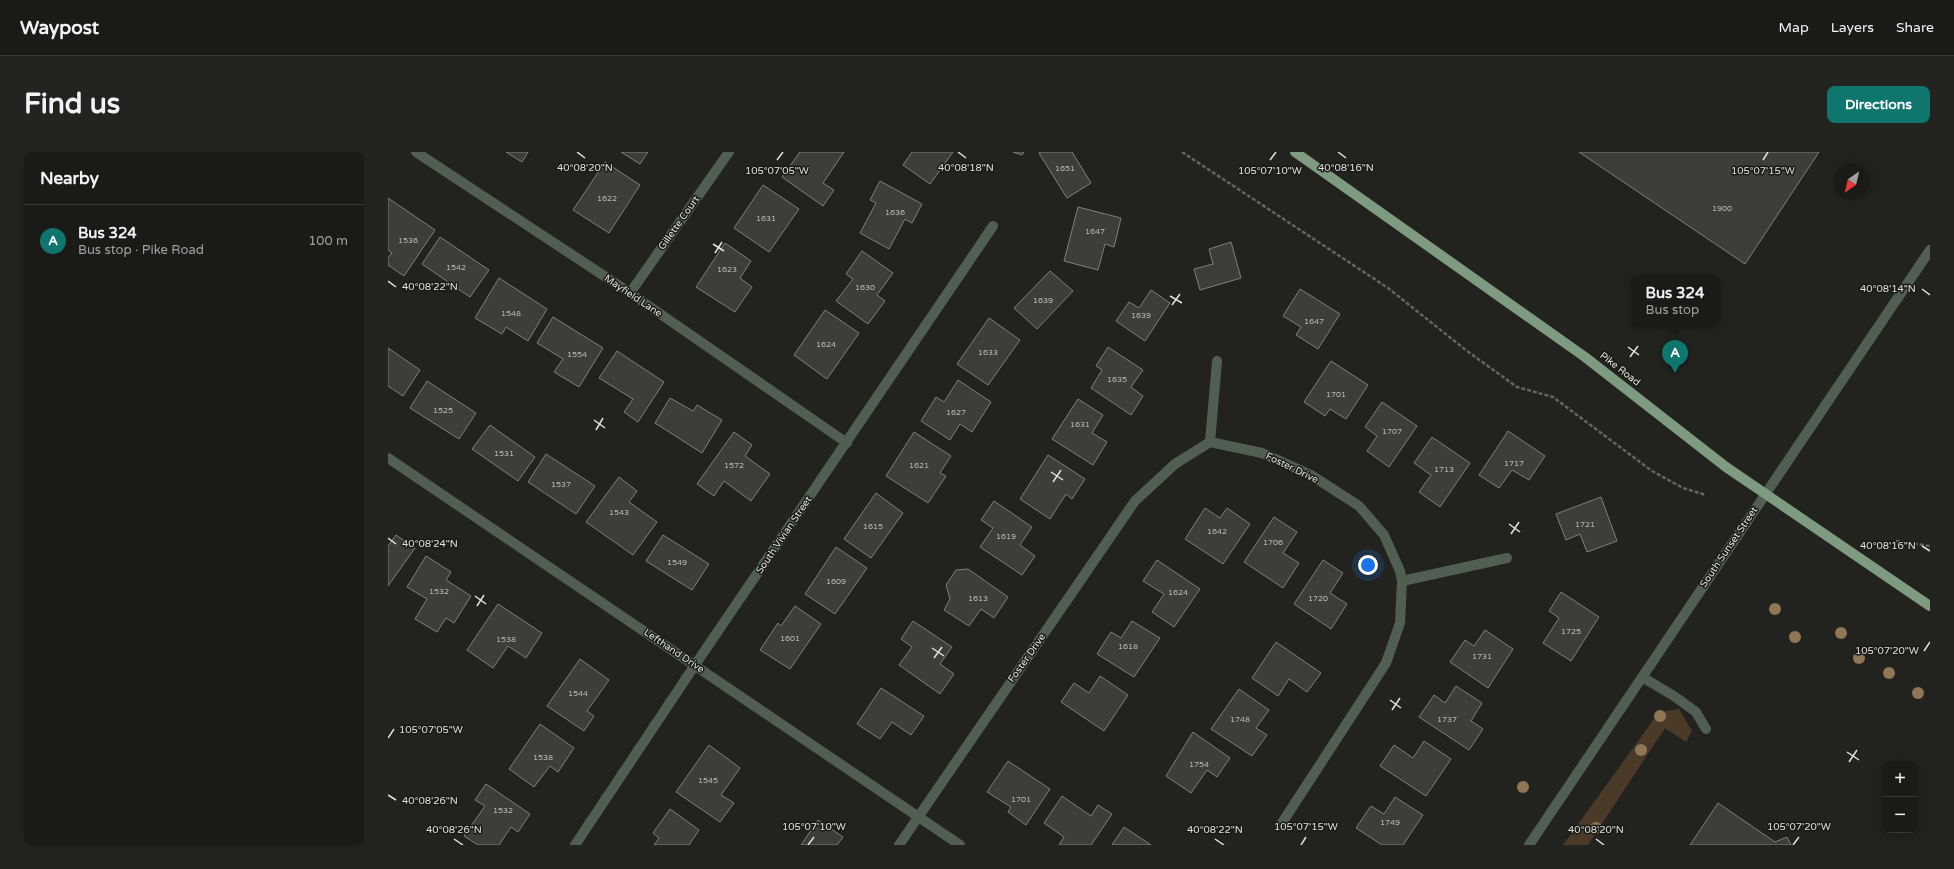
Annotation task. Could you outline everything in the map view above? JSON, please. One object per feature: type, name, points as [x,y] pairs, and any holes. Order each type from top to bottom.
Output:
[{"type":"main road","name":"Pike Road","points":[[1295,152],[1585,356],[1726,467],[1930,606]]},
{"type":"street","name":"Mayfield Lane","points":[[416,152],[630,293],[847,443]]},
{"type":"street","name":"Gillette Court","points":[[630,293],[729,152]]},
{"type":"street","name":"South Vivian Street","points":[[575,845],[695,665],[993,226]]},
{"type":"street","name":"South Sunset Street","points":[[1529,845],[1930,250]]},
{"type":"street","points":[[1210,442],[1217,361]]},
{"type":"street","name":"Foster Drive","points":[[899,845],[1135,501],[1175,464],[1210,442],[1262,453],[1311,475],[1359,506],[1384,535],[1400,571],[1402,581],[1400,623],[1386,664],[1280,826]]},
{"type":"street","name":"Lefthand Drive","points":[[388,458],[960,845]]},
{"type":"street","points":[[1402,581],[1507,558]]},
{"type":"street","points":[[1642,677],[1674,696],[1696,712],[1706,729]]},
{"type":"path","points":[[1182,152],[1388,288],[1467,351],[1516,387],[1553,397],[1652,471],[1683,488],[1706,495]]},
{"type":"path","points":[[1896,541],[1930,546]]},
{"type":"shaded area","points":[[1679,709],[1692,731],[1686,742],[1665,728],[1588,845],[1563,845],[1659,712]]},
{"type":"building","points":[[506,152],[528,152],[522,162]]},
{"type":"building","points":[[621,152],[648,152],[640,164]]},
{"type":"building","points":[[800,152],[844,152],[823,183],[834,190],[823,206],[782,177]]},
{"type":"building","points":[[912,152],[953,152],[930,184],[903,165]]},
{"type":"building","points":[[1013,152],[1024,152],[1022,155]]},
{"type":"building","points":[[1072,152],[1091,183],[1067,198],[1039,153]]},
{"type":"building","points":[[1579,152],[1819,152],[1745,264]]},
{"type":"building","points":[[605,162],[640,185],[609,233],[573,210]]},
{"type":"building","points":[[880,181],[922,204],[912,223],[905,219],[889,249],[860,233],[876,203],[870,200]]},
{"type":"building","points":[[763,185],[799,209],[769,252],[734,228]]},
{"type":"building","points":[[388,198],[435,230],[404,276],[388,265],[388,258],[392,253],[388,250]]},
{"type":"building","points":[[1078,207],[1121,218],[1114,247],[1105,244],[1098,270],[1064,261]]},
{"type":"building","points":[[440,237],[489,270],[470,297],[422,264]]},
{"type":"building","points":[[1231,242],[1241,278],[1200,290],[1194,269],[1213,264],[1209,249]]},
{"type":"building","points":[[725,243],[751,261],[740,278],[752,287],[735,312],[696,287]]},
{"type":"building","points":[[862,251],[893,273],[877,295],[885,301],[868,324],[836,301],[853,279],[846,274]]},
{"type":"building","points":[[1050,271],[1073,291],[1037,329],[1014,308]]},
{"type":"building","points":[[499,278],[547,309],[528,341],[506,327],[502,334],[475,318]]},
{"type":"building","points":[[1300,289],[1340,314],[1318,349],[1296,335],[1301,327],[1283,316]]},
{"type":"building","points":[[1151,290],[1170,303],[1145,341],[1116,321],[1129,302],[1139,308]]},
{"type":"building","points":[[825,310],[859,333],[827,379],[794,355]]},
{"type":"building","points":[[553,317],[603,348],[579,387],[554,372],[563,359],[537,343]]},
{"type":"building","points":[[989,318],[1020,340],[988,385],[957,364]]},
{"type":"building","points":[[1108,347],[1143,370],[1131,387],[1143,396],[1131,415],[1091,388],[1102,370],[1096,366]]},
{"type":"building","points":[[388,348],[420,370],[403,396],[388,386]]},
{"type":"building","points":[[617,351],[664,382],[638,422],[624,412],[633,399],[599,378]]},
{"type":"building","points":[[1331,361],[1368,385],[1346,419],[1330,409],[1325,416],[1304,402]]},
{"type":"building","points":[[958,380],[991,402],[972,432],[960,424],[950,440],[921,421],[936,397],[944,402]]},
{"type":"building","points":[[427,381],[476,413],[459,439],[410,408]]},
{"type":"building","points":[[670,398],[693,411],[697,405],[722,420],[702,453],[655,423]]},
{"type":"building","points":[[1078,399],[1103,415],[1092,433],[1107,442],[1093,465],[1052,439]]},
{"type":"building","points":[[1382,402],[1417,426],[1389,467],[1367,451],[1377,436],[1365,427]]},
{"type":"building","points":[[490,425],[535,457],[518,481],[472,449]]},
{"type":"building","points":[[1508,431],[1545,456],[1529,480],[1512,470],[1499,488],[1479,475]]},
{"type":"building","points":[[734,432],[752,445],[745,456],[770,474],[751,501],[724,481],[714,496],[697,484]]},
{"type":"building","points":[[914,432],[951,456],[940,473],[946,476],[928,503],[886,476]]},
{"type":"building","points":[[1432,437],[1470,463],[1440,507],[1419,492],[1431,475],[1414,463]]},
{"type":"building","points":[[546,454],[595,486],[576,514],[528,482]]},
{"type":"building","points":[[1048,455],[1085,479],[1072,499],[1066,494],[1050,519],[1020,499]]},
{"type":"building","points":[[619,477],[637,491],[629,502],[657,522],[633,555],[586,522]]},
{"type":"building","points":[[876,493],[903,513],[871,558],[844,539]]},
{"type":"building","points":[[1601,497],[1617,541],[1587,552],[1580,534],[1566,540],[1556,514]]},
{"type":"building","points":[[994,501],[1032,527],[1020,545],[1035,556],[1022,575],[980,547],[993,528],[981,520]]},
{"type":"building","points":[[1205,508],[1220,518],[1227,508],[1250,524],[1223,564],[1185,539]]},
{"type":"building","points":[[1274,517],[1297,532],[1283,553],[1299,563],[1283,588],[1244,562]]},
{"type":"building","points":[[396,535],[415,548],[388,586],[388,546]]},
{"type":"building","points":[[663,535],[709,564],[692,590],[646,561]]},
{"type":"building","points":[[836,547],[867,568],[835,614],[805,594]]},
{"type":"building","points":[[426,556],[451,572],[446,580],[471,596],[454,623],[446,618],[437,632],[415,619],[427,599],[407,587]]},
{"type":"building","points":[[1157,560],[1200,589],[1174,627],[1152,612],[1164,594],[1143,581]]},
{"type":"building","points":[[1323,560],[1343,573],[1330,593],[1347,604],[1331,629],[1294,604]]},
{"type":"building","points":[[968,569],[1008,597],[994,618],[981,609],[969,626],[944,610],[950,599],[946,585],[956,570]]},
{"type":"building","points":[[1561,592],[1599,617],[1571,661],[1543,643],[1559,618],[1549,611]]},
{"type":"building","points":[[498,604],[542,633],[526,658],[508,646],[493,668],[467,650]]},
{"type":"building","points":[[795,606],[821,624],[790,669],[760,650],[778,623],[781,626]]},
{"type":"building","points":[[913,621],[952,647],[940,664],[954,674],[940,694],[899,665],[912,647],[901,639]]},
{"type":"building","points":[[1132,621],[1160,638],[1134,677],[1097,654],[1111,632],[1121,638]]},
{"type":"building","points":[[1485,630],[1513,649],[1488,688],[1450,662],[1465,640],[1474,646]]},
{"type":"building","points":[[1276,642],[1321,673],[1307,692],[1289,679],[1278,696],[1252,678]]},
{"type":"building","points":[[580,659],[609,680],[587,711],[594,716],[584,731],[547,706]]},
{"type":"building","points":[[1100,676],[1128,695],[1104,731],[1061,702],[1074,683],[1089,693]]},
{"type":"building","points":[[1456,686],[1482,703],[1471,721],[1483,729],[1469,750],[1419,717],[1434,695],[1445,703]]},
{"type":"building","points":[[881,688],[924,716],[911,735],[892,722],[880,739],[857,724]]},
{"type":"building","points":[[1239,689],[1269,710],[1256,728],[1267,735],[1252,756],[1211,729]]},
{"type":"building","points":[[540,724],[574,748],[558,772],[550,766],[534,787],[509,769]]},
{"type":"building","points":[[1193,732],[1230,758],[1217,777],[1207,770],[1191,793],[1166,776]]},
{"type":"building","points":[[1424,741],[1451,759],[1426,796],[1380,766],[1394,745],[1413,758]]},
{"type":"building","points":[[709,745],[740,768],[721,795],[734,803],[720,822],[676,792]]},
{"type":"building","points":[[1008,761],[1050,789],[1026,825],[1008,812],[1011,807],[987,792]]},
{"type":"building","points":[[486,784],[530,814],[518,832],[511,827],[499,845],[478,845],[464,836],[485,806],[475,800]]},
{"type":"building","points":[[1062,796],[1091,816],[1098,805],[1112,814],[1091,845],[1059,845],[1064,837],[1044,823]]},
{"type":"building","points":[[1395,797],[1423,815],[1403,845],[1382,845],[1356,828],[1371,806],[1384,814]]},
{"type":"building","points":[[1718,803],[1775,842],[1787,837],[1791,845],[1690,845]]},
{"type":"building","points":[[670,809],[699,830],[689,845],[654,845],[659,838],[653,833]]},
{"type":"building","points":[[818,820],[843,837],[837,845],[801,845]]},
{"type":"building","points":[[1124,827],[1151,845],[1112,845]]},
{"type":"place","name":"Bus 324","points":[[1675,373]]}]
